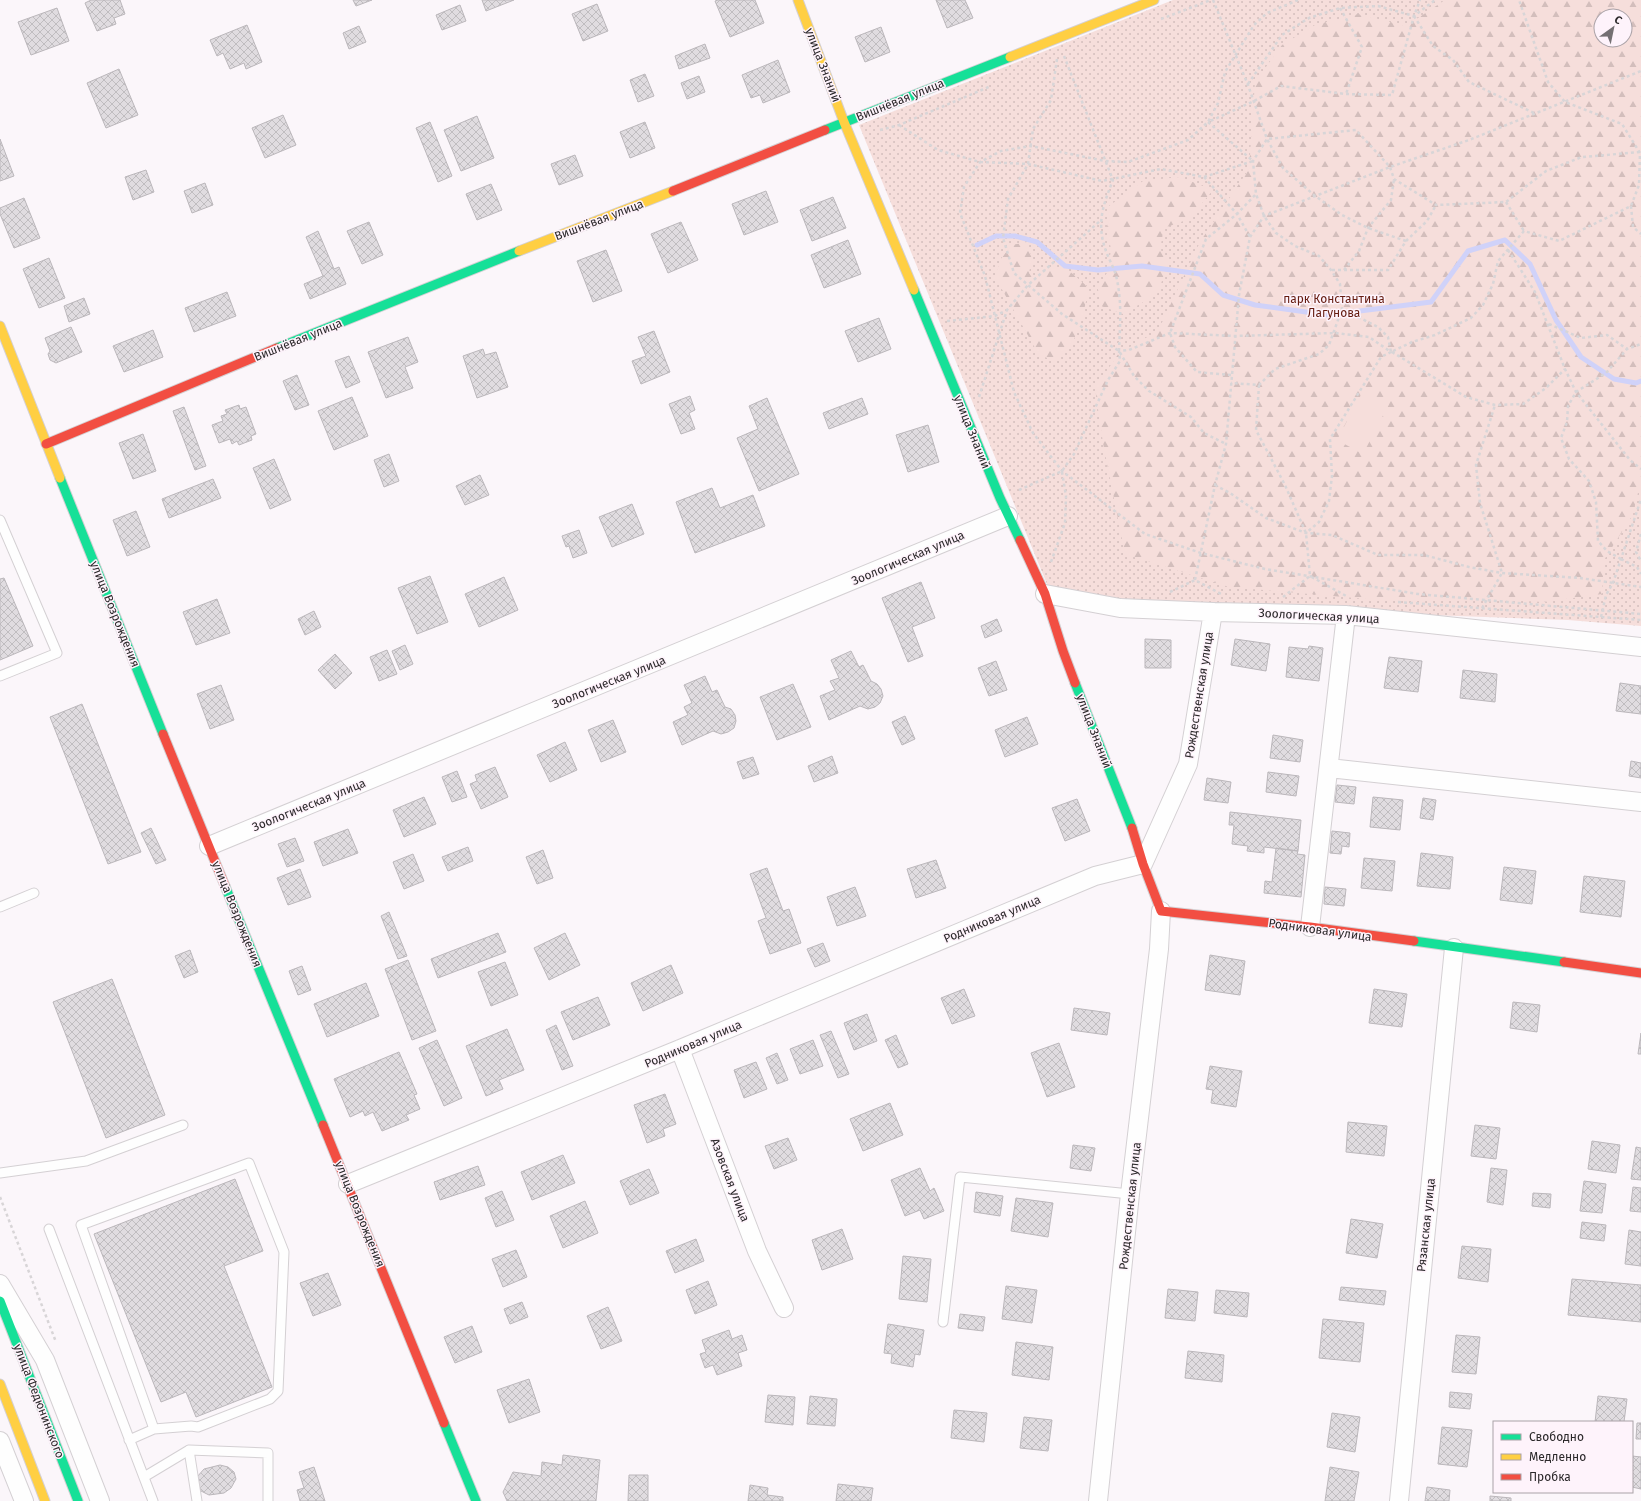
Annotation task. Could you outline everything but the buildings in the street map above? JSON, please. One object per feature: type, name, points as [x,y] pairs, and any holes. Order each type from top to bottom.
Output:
[{"type":"main road","name":"улица Знаний","points":[[798,0],[844,122],[1008,516],[1045,594],[1063,652],[1135,836],[1143,864]]},
{"type":"main road","name":"Вишнёвая улица","points":[[46,444],[334,325],[1154,0]]},
{"type":"main road","name":"улица Возрождения","points":[[0,326],[46,444],[476,1501]]},
{"type":"main road","points":[[1143,864],[1161,911]]},
{"type":"main road","name":"Родниковая улица","points":[[1161,911],[1310,928],[1641,973]]},
{"type":"main road","name":"улица Федюнинского","points":[[0,1301],[78,1501]]},
{"type":"main road","points":[[0,1384],[45,1501]]},
{"type":"street","name":"Зоологическая улица","points":[[209,846],[1008,516]]},
{"type":"street","name":"Зоологическая улица","points":[[1045,594],[1120,608],[1213,612],[1349,607],[1641,647]]},
{"type":"street","points":[[1310,928],[1349,607]]},
{"type":"street","name":"Рождественская улица","points":[[1143,864],[1188,764],[1213,612]]},
{"type":"street","points":[[1329,768],[1641,802]]},
{"type":"street","name":"Родниковая улица","points":[[348,1184],[680,1049],[1095,876],[1143,864]]},
{"type":"street","name":"Рождественская улица","points":[[1098,1501],[1130,1194],[1159,949],[1161,911]]},
{"type":"street","name":"Рязанская улица","points":[[1399,1501],[1454,948]]},
{"type":"street","name":"Азовская улица","points":[[680,1049],[757,1251],[784,1308]]},
{"type":"street","points":[[0,1284],[45,1360],[100,1501]]},
{"type":"street","points":[[0,1441],[24,1501]]},
{"type":"lane","points":[[0,520],[57,653],[0,676]]},
{"type":"lane","points":[[0,907],[34,893]]},
{"type":"lane","points":[[0,1173],[86,1161],[182,1125]]},
{"type":"lane","points":[[129,1440],[154,1429],[191,1426],[198,1427],[270,1400],[278,1391],[284,1252],[249,1163],[81,1225],[154,1429]]},
{"type":"lane","points":[[944,1322],[960,1177],[1130,1194]]},
{"type":"lane","points":[[49,1229],[153,1501]]},
{"type":"lane","points":[[144,1477],[190,1450],[268,1453],[268,1501]]},
{"type":"lane","points":[[190,1450],[197,1501]]},
{"type":"path","points":[[1213,0],[1248,85],[1267,139],[1283,168],[1314,195],[1342,215],[1368,228],[1406,241]]},
{"type":"path","points":[[1208,122],[1218,103],[1225,72],[1235,53],[1254,25],[1267,13],[1298,0]]},
{"type":"path","points":[[1420,0],[1414,16],[1392,95],[1346,94],[1281,86],[1254,101],[1208,122],[1188,140],[1128,162],[1105,161],[1031,146],[1001,151],[980,162],[964,187],[960,213],[985,276],[1014,392],[1033,433],[1062,472],[1146,534],[1201,553],[1265,569],[1418,594],[1641,614]]},
{"type":"path","points":[[1414,16],[1435,0]]},
{"type":"path","points":[[1519,0],[1548,82],[1565,102],[1622,124],[1640,153],[1638,185],[1631,206],[1633,227],[1641,234]]},
{"type":"path","points":[[1248,85],[1282,35],[1309,18],[1340,8],[1378,6],[1414,16],[1433,46],[1453,60],[1469,82],[1535,113]]},
{"type":"path","points":[[1340,8],[1362,47],[1346,94]]},
{"type":"path","points":[[1019,490],[1062,472],[1074,454],[1108,380],[1120,361],[1121,308],[1117,278],[1104,245],[1101,220],[1104,203],[1113,180],[1105,161],[1100,143],[1064,56]]},
{"type":"path","points":[[1057,59],[1051,100],[1033,129],[1028,164],[1008,199],[1003,238],[1014,273],[1062,314],[1119,351],[1134,376],[1148,391],[1191,417],[1204,433],[1226,444]]},
{"type":"path","points":[[1170,593],[1195,580],[1214,485],[1226,444],[1239,295],[1250,237],[1264,216],[1314,195],[1462,142],[1641,71]]},
{"type":"path","points":[[1208,122],[1253,161]]},
{"type":"path","points":[[899,125],[938,150],[980,162],[1028,164],[1102,181],[1113,180],[1161,169],[1204,177],[1253,161]]},
{"type":"path","points":[[1267,139],[1356,130],[1390,167],[1394,179],[1391,200],[1368,228],[1359,251],[1344,270]]},
{"type":"path","points":[[1267,139],[1253,161],[1256,194],[1264,216],[1276,233],[1295,246],[1319,256],[1331,270],[1340,284],[1342,309],[1335,333],[1329,345],[1319,354],[1275,369],[1259,385],[1256,430],[1285,485],[1306,533],[1310,576],[1349,607]]},
{"type":"path","points":[[1394,179],[1436,205],[1506,202],[1546,171],[1582,158],[1640,153]]},
{"type":"path","points":[[1204,177],[1237,214],[1250,237]]},
{"type":"path","points":[[1231,375],[1197,372],[1175,347],[1170,333],[1206,239],[1237,214],[1256,194]]},
{"type":"path","points":[[1506,202],[1524,231],[1559,241],[1631,206]]},
{"type":"path","points":[[1331,270],[1388,270],[1406,241],[1427,221],[1436,205]]},
{"type":"path","points":[[946,321],[995,316],[1007,310],[1028,285],[1101,220]]},
{"type":"path","points":[[1306,533],[1319,522],[1329,501],[1332,476],[1330,439],[1381,357],[1412,342],[1435,335],[1471,318],[1483,305],[1493,284],[1498,261],[1524,231]]},
{"type":"path","points":[[1508,250],[1535,292],[1549,324],[1565,369],[1576,392],[1630,460],[1641,469]]},
{"type":"path","points":[[1342,309],[1378,327],[1388,337],[1392,352]]},
{"type":"path","points":[[979,397],[1007,310]]},
{"type":"path","points":[[943,314],[949,328]]},
{"type":"path","points":[[1549,324],[1581,338],[1607,335],[1627,349]]},
{"type":"path","points":[[1119,351],[1129,350],[1170,333],[1235,336],[1335,333],[1368,337],[1466,396],[1495,406],[1524,404],[1546,388],[1565,369]]},
{"type":"path","points":[[1641,344],[1627,349],[1606,373],[1576,392],[1568,406],[1567,422],[1561,438],[1569,459],[1589,481],[1596,502],[1598,541],[1607,551],[1637,567],[1641,574]]},
{"type":"path","points":[[1231,383],[1259,385]]},
{"type":"path","points":[[976,390],[982,404]]},
{"type":"path","points":[[1482,608],[1502,573],[1480,503],[1476,465],[1495,406]]},
{"type":"path","points":[[1051,563],[1065,523],[1066,496],[1062,472]]},
{"type":"path","points":[[1016,483],[1022,497]]},
{"type":"path","points":[[1214,485],[1230,493],[1266,518],[1306,533],[1332,535],[1378,555],[1424,555],[1469,567],[1502,573],[1580,578],[1641,587]]},
{"type":"path","points":[[1601,617],[1606,595],[1613,583],[1641,502]]},
{"type":"path","points":[[1641,534],[1636,552],[1641,561]]},
{"type":"path","points":[[1048,556],[1053,569]]},
{"type":"path","points":[[1282,597],[1310,576]]},
{"type":"path","points":[[1195,580],[1225,596]]},
{"type":"path","points":[[1391,602],[1641,620]]},
{"type":"green space","name":"парк Константина Лагунова","points":[[1173,0],[1641,0],[1641,626],[1568,620],[1321,611],[1101,599],[1049,589],[859,125]]},
{"type":"green space","name":"парк Константина Лагунова","points":[[1445,0],[1641,0],[1641,481],[1632,516],[1604,560],[1602,594],[1544,602],[1483,599],[1378,600],[1229,587],[1125,554],[1103,443],[1095,388],[1119,353],[1158,331],[1200,242],[1249,169],[1255,82],[1282,45],[1315,25],[1358,14],[1406,26]]},
{"type":"green space","points":[[1180,177],[1213,190],[1189,219],[1164,228],[1160,249],[1169,262],[1157,294],[1123,314],[1101,306],[1098,289],[1108,271],[1111,249],[1107,230],[1109,206],[1143,181]]},
{"type":"green space","points":[[1027,242],[1032,258],[1029,273],[1035,278],[1046,269],[1067,269],[1089,288],[1082,319],[1071,347],[1056,361],[1039,355],[995,277],[1000,260],[1012,245]]},
{"type":"green space","points":[[1363,391],[1389,404],[1363,454],[1337,440]]},
{"type":"waterway","points":[[977,245],[996,236],[1015,236],[1037,242],[1065,266],[1098,270],[1142,266],[1200,274],[1223,295],[1255,305],[1328,315],[1431,302],[1468,251],[1505,240],[1530,264],[1556,320],[1581,357],[1614,379],[1636,383],[1641,381]]},
{"type":"traffic: fast","points":[[825,130],[1010,57]]},
{"type":"traffic: fast","points":[[277,348],[519,251]]},
{"type":"traffic: fast","points":[[914,290],[1000,498],[1020,540]]},
{"type":"traffic: fast","points":[[60,478],[163,734]]},
{"type":"traffic: fast","points":[[1075,683],[1132,828]]},
{"type":"traffic: fast","points":[[225,886],[323,1125]]},
{"type":"traffic: fast","points":[[1414,941],[1564,962]]},
{"type":"traffic: fast","points":[[0,1301],[78,1501]]},
{"type":"traffic: fast","points":[[444,1423],[476,1501]]},
{"type":"traffic: slow","points":[[798,0],[844,122],[914,290]]},
{"type":"traffic: slow","points":[[1010,57],[1154,0]]},
{"type":"traffic: slow","points":[[519,251],[673,191]]},
{"type":"traffic: slow","points":[[0,326],[60,478]]},
{"type":"traffic: slow","points":[[0,1384],[45,1501]]},
{"type":"traffic: jam","points":[[673,191],[825,130]]},
{"type":"traffic: jam","points":[[46,444],[277,348]]},
{"type":"traffic: jam","points":[[1020,540],[1045,594],[1075,683]]},
{"type":"traffic: jam","points":[[163,734],[225,886]]},
{"type":"traffic: jam","points":[[1132,828],[1143,864],[1161,911],[1310,927],[1414,941]]},
{"type":"traffic: jam","points":[[1564,962],[1641,973]]},
{"type":"traffic: jam","points":[[323,1125],[444,1423]]}]
